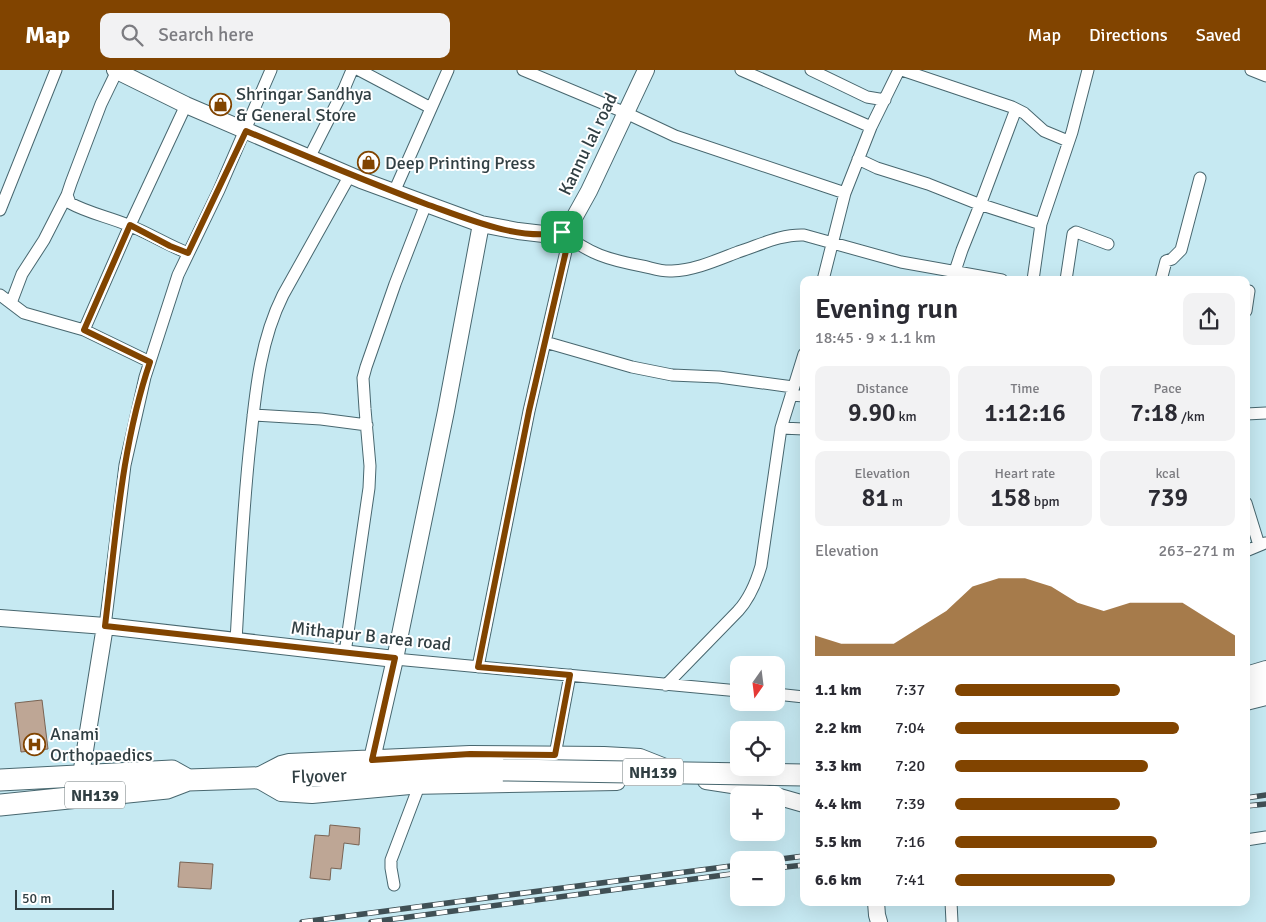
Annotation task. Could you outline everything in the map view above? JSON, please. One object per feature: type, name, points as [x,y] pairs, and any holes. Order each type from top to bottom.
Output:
[{"type":"highway","points":[[1250,688],[1266,683]]},
{"type":"highway","name":"Flyover","points":[[255,778],[503,770],[800,775]]},
{"type":"highway","name":"NH139","points":[[0,780],[172,771],[188,780]]},
{"type":"highway","points":[[78,797],[81,775]]},
{"type":"highway","name":"NH139","points":[[0,805],[167,788],[188,780],[255,778]]},
{"type":"street","points":[[0,210],[56,70]]},
{"type":"street","points":[[11,303],[27,265],[44,240],[67,195],[116,70],[186,105],[309,158],[481,224],[538,234],[566,235],[590,252],[600,256],[625,263],[671,271],[686,269],[794,234],[804,235],[953,276],[1016,110]]},
{"type":"street","points":[[81,775],[105,626],[128,447],[140,394],[178,275],[246,131],[271,70]]},
{"type":"street","points":[[309,158],[352,70]]},
{"type":"street","points":[[359,70],[431,108]]},
{"type":"street","points":[[394,192],[448,70]]},
{"type":"street","points":[[523,70],[626,113],[675,136],[845,192]]},
{"type":"street","name":"Kannu lal road","points":[[566,235],[603,166],[646,70]]},
{"type":"street","points":[[741,70],[871,127]]},
{"type":"street","points":[[811,70],[867,97],[885,100]]},
{"type":"street","points":[[824,276],[845,192],[871,127],[900,70],[1024,113],[1044,131],[1068,141]]},
{"type":"street","points":[[1034,276],[1042,224],[1088,70]]},
{"type":"street","points":[[1251,70],[1266,76]]},
{"type":"street","points":[[84,330],[186,105]]},
{"type":"street","points":[[858,159],[877,168],[928,184],[980,205],[1042,224]]},
{"type":"street","points":[[236,641],[246,474],[256,382],[266,339],[276,309],[350,175]]},
{"type":"street","points":[[1161,276],[1166,261],[1172,259],[1182,250],[1200,178]]},
{"type":"street","points":[[67,195],[70,203],[79,208],[130,225],[170,246],[188,253]]},
{"type":"street","points":[[345,653],[369,488],[370,466],[364,410],[364,378],[366,367],[395,284],[426,204]]},
{"type":"street","points":[[372,760],[446,411],[481,224]]},
{"type":"street","points":[[1067,276],[1073,234],[1076,232],[1108,244]]},
{"type":"street","points":[[478,667],[566,235]]},
{"type":"street","points":[[0,295],[17,308],[34,316],[84,330],[150,362]]},
{"type":"street","points":[[545,342],[632,367],[672,374],[719,377],[792,391],[800,394]]},
{"type":"street","points":[[666,684],[738,611],[751,594],[761,566],[781,428],[800,366]]},
{"type":"street","points":[[1250,414],[1266,413]]},
{"type":"street","points":[[253,415],[321,418],[367,425]]},
{"type":"street","points":[[781,428],[800,429]]},
{"type":"street","points":[[1250,513],[1262,544],[1250,548]]},
{"type":"street","name":"Mithapur B area road","points":[[0,618],[105,626],[478,667],[730,690]]},
{"type":"street","points":[[1250,674],[1266,669]]},
{"type":"street","points":[[555,755],[570,675]]},
{"type":"street","points":[[785,695],[800,696]]},
{"type":"street","points":[[1250,701],[1266,697]]},
{"type":"street","points":[[255,778],[281,764],[289,762],[372,760],[470,754],[640,757],[701,780]]},
{"type":"street","points":[[255,778],[282,793],[312,795],[419,786],[701,780],[739,786]]},
{"type":"street","points":[[394,885],[391,860],[419,786]]},
{"type":"street","points":[[785,799],[800,803]]},
{"type":"street","points":[[1250,839],[1266,837]]},
{"type":"street","points":[[951,906],[952,922]]},
{"type":"building","points":[[42,700],[48,749],[21,752],[15,703]]},
{"type":"building","points":[[330,825],[360,828],[359,845],[344,843],[341,869],[331,868],[330,880],[310,878],[315,835],[329,836]]},
{"type":"building","points":[[180,862],[213,864],[211,889],[178,887]]},
{"type":"railway","points":[[1250,797],[1266,795]]},
{"type":"railway","points":[[1250,806],[1266,804]]},
{"type":"railway","points":[[785,858],[800,857]]},
{"type":"railway","points":[[785,867],[800,865]]},
{"type":"railway","points":[[302,922],[730,866]]},
{"type":"railway","points":[[371,922],[730,874]]},
{"type":"place","name":"Shringar Sandhya & General Store","points":[[220,104]]},
{"type":"place","name":"Deep Printing Press","points":[[369,163]]},
{"type":"place","name":"Anami Orthopaedics","points":[[34,744]]},
{"type":"route","points":[[246,131],[361,180],[481,224],[538,234],[562,232],[569,238],[529,411],[478,667],[570,675],[555,755],[470,754],[372,760],[395,658],[105,626],[128,447],[140,394],[150,362],[84,330],[130,225],[170,246],[188,253],[246,131]]}]
